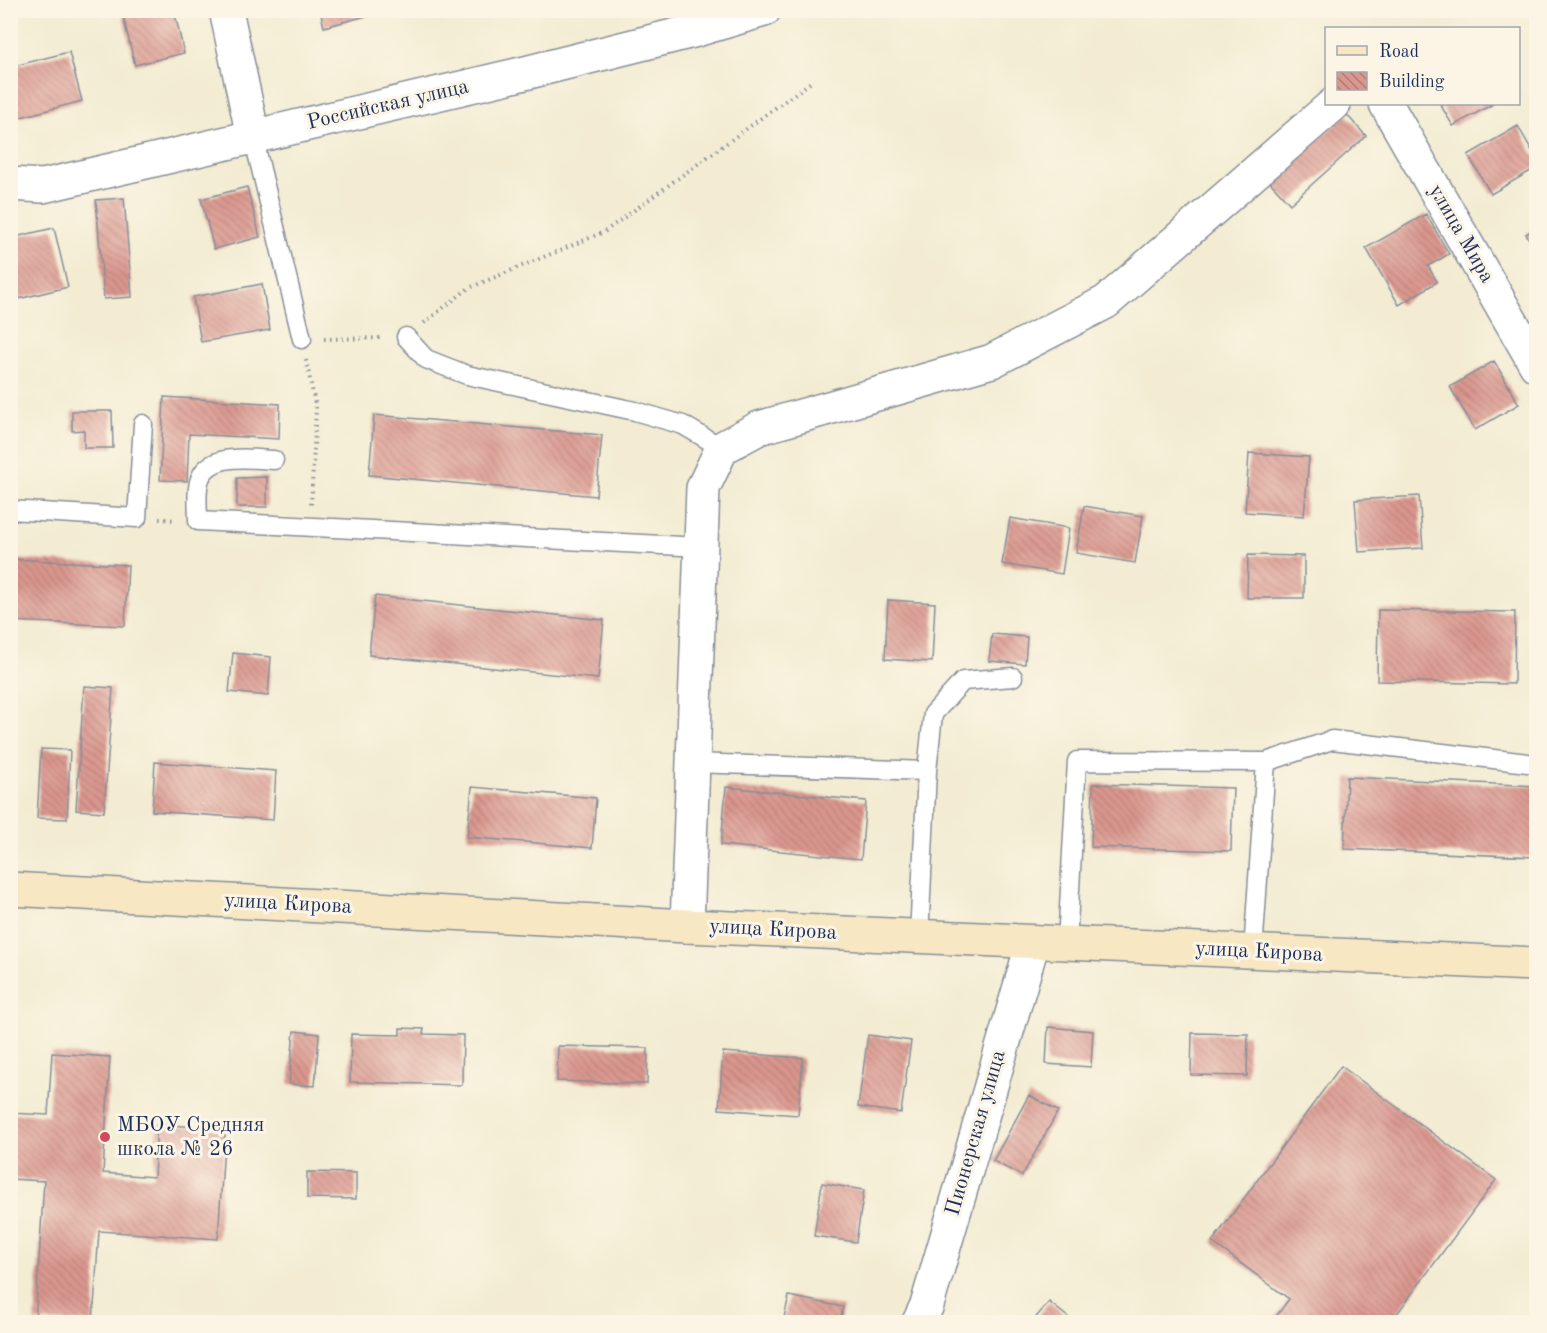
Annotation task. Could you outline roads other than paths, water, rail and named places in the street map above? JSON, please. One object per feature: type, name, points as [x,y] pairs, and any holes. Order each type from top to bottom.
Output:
[{"type":"main road","name":"улица Кирова","points":[[10,889],[687,926],[1536,964]]},
{"type":"street","points":[[226,10],[253,136]]},
{"type":"street","name":"Российская улица","points":[[10,184],[43,186],[579,60],[693,32],[764,10]]},
{"type":"street","points":[[687,926],[703,488],[722,448],[759,428],[992,361],[1106,302],[1333,105]]},
{"type":"street","name":"улица Мира","points":[[1387,105],[1536,365]]},
{"type":"street","name":"Пионерская улица","points":[[919,1323],[927,1305],[1033,942]]},
{"type":"lane","points":[[253,136],[302,339]]},
{"type":"lane","points":[[406,337],[426,359],[466,375],[635,411],[683,425],[722,448]]},
{"type":"lane","points":[[10,510],[137,518],[143,424]]},
{"type":"lane","points":[[274,460],[227,459],[211,464],[199,481],[198,520],[701,547]]},
{"type":"lane","points":[[919,937],[927,771],[933,714],[963,681],[1013,677]]},
{"type":"lane","points":[[1068,944],[1077,761],[1266,762],[1332,740],[1536,764]]},
{"type":"lane","points":[[1253,952],[1266,762]]},
{"type":"lane","points":[[693,763],[927,771]]},
{"type":"place","name":"МБОУ Средняя школа № 26","points":[[105,1137]]}]
